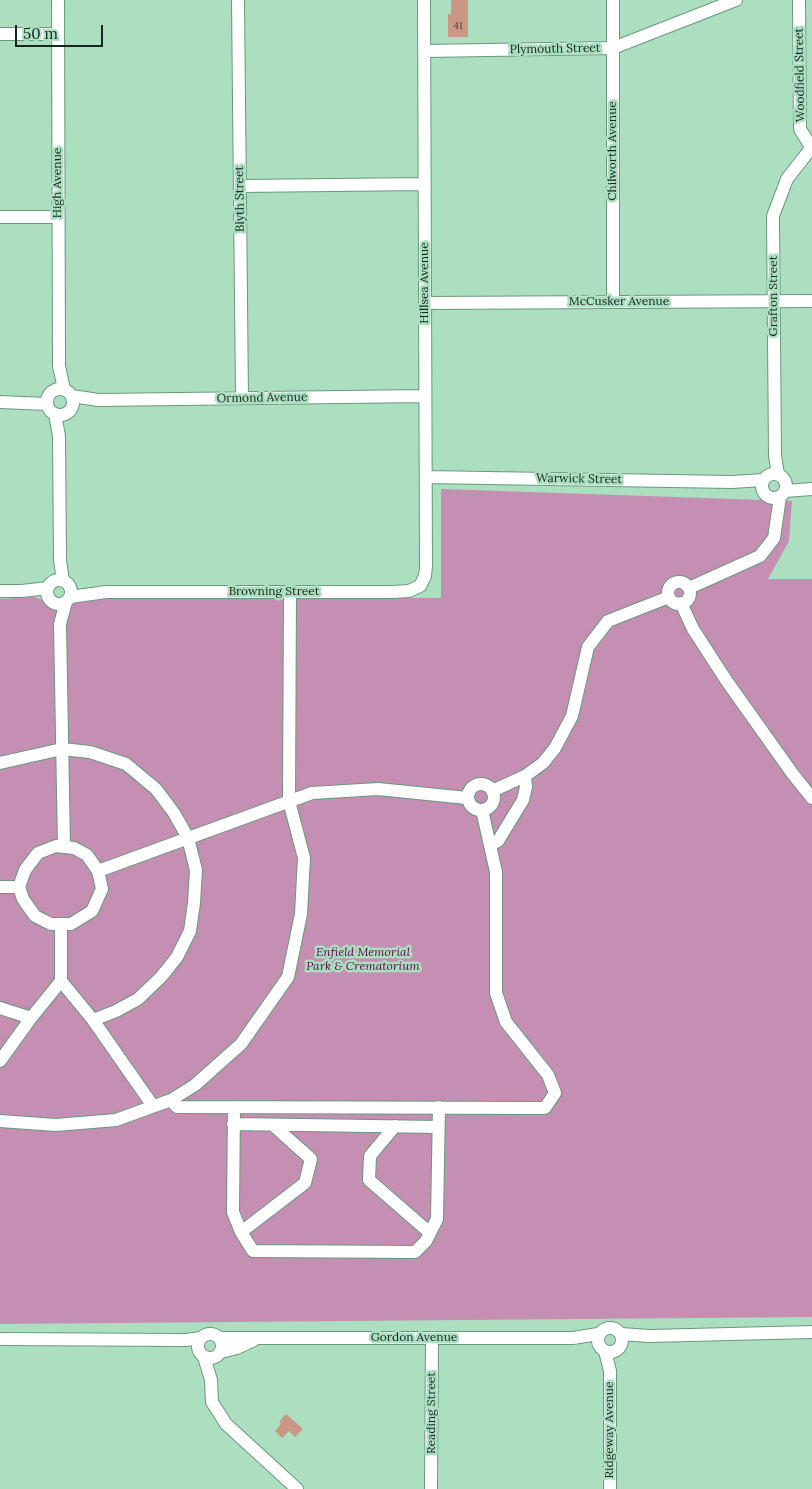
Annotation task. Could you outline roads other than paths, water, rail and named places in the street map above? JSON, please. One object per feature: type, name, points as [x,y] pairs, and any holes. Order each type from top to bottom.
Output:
[{"type":"street","name":"High Avenue","points":[[58,0],[59,592],[64,847]]},
{"type":"street","name":"Blyth Street","points":[[238,0],[242,398]]},
{"type":"street","name":"Hillsea Avenue","points":[[424,0],[426,566]]},
{"type":"street","name":"Chilworth Avenue","points":[[613,0],[614,302]]},
{"type":"street","name":"Plymouth Street","points":[[425,51],[613,48],[736,0]]},
{"type":"street","name":"Woodfield Street","points":[[799,0],[800,129],[811,147]]},
{"type":"street","points":[[0,34],[58,34]]},
{"type":"street","name":"Grafton Street","points":[[689,588],[760,556],[774,538],[776,519],[774,486],[774,216],[787,179],[811,147]]},
{"type":"street","points":[[240,186],[425,184]]},
{"type":"street","points":[[0,217],[58,217]]},
{"type":"street","name":"McCusker Avenue","points":[[426,303],[812,302]]},
{"type":"street","name":"Ormond Avenue","points":[[0,402],[425,396]]},
{"type":"street","name":"Warwick Street","points":[[426,477],[732,482],[812,488]]},
{"type":"street","name":"Browning Street","points":[[0,591],[409,591],[420,586],[425,576],[426,566]]},
{"type":"street","points":[[683,582],[689,588],[689,597],[681,603],[674,602],[669,597],[669,589],[675,583],[683,582]]},
{"type":"street","points":[[0,1121],[56,1126],[116,1120],[171,1100],[195,1085],[241,1044],[288,977],[301,914],[304,858],[290,801],[290,592]]},
{"type":"street","points":[[492,791],[525,776],[543,762],[555,748],[572,716],[588,647],[608,621],[669,597]]},
{"type":"street","points":[[681,603],[693,629],[726,680],[792,774],[812,798]]},
{"type":"street","points":[[0,763],[62,749],[90,752],[126,764],[156,789],[174,812],[188,838],[196,870],[194,903],[190,931],[177,958],[161,977],[138,999],[93,1020]]},
{"type":"street","points":[[490,845],[498,841],[523,800],[526,787],[525,776]]},
{"type":"street","points":[[477,784],[486,785],[492,791],[494,797],[488,808],[482,810],[476,810],[471,806],[467,798],[470,790],[477,784]]},
{"type":"street","points":[[98,871],[312,793],[378,789],[467,798]]},
{"type":"street","points":[[171,1100],[177,1107],[545,1108],[555,1093],[548,1075],[506,1022],[496,993],[496,872],[482,810]]},
{"type":"street","points":[[56,846],[64,847],[74,848],[87,855],[98,871],[102,889],[92,911],[71,924],[51,924],[35,916],[23,899],[19,887],[25,870],[38,853],[56,846]]},
{"type":"street","points":[[0,887],[19,887]]},
{"type":"street","points":[[0,1061],[61,981],[61,924]]},
{"type":"street","points":[[61,981],[93,1020],[153,1106]]},
{"type":"street","points":[[0,1008],[31,1018]]},
{"type":"street","points":[[234,1107],[233,1212],[241,1232],[253,1251],[415,1252],[426,1241],[437,1219],[439,1107]]},
{"type":"street","points":[[233,1124],[438,1127]]},
{"type":"street","points":[[241,1232],[305,1183],[311,1160],[274,1125]]},
{"type":"street","points":[[395,1126],[370,1156],[369,1180],[430,1233]]},
{"type":"street","name":"Gordon Avenue","points":[[208,1351],[211,1334],[221,1338],[256,1339],[290,1337],[573,1338],[610,1343],[649,1336],[812,1332]]},
{"type":"street","points":[[221,1338],[223,1345],[208,1351],[212,1402],[226,1424],[297,1489]]},
{"type":"street","name":"Reading Street","points":[[431,1489],[432,1338]]},
{"type":"street","name":"Gordon Avenue","points":[[0,1339],[159,1340],[176,1346],[208,1351],[237,1348],[256,1339]]},
{"type":"street","name":"Ridgeway Avenue","points":[[610,1343],[610,1489]]},
{"type":"park label","name":"Enfield Memorial Park & Crematorium","points":[[363,960]]}]
